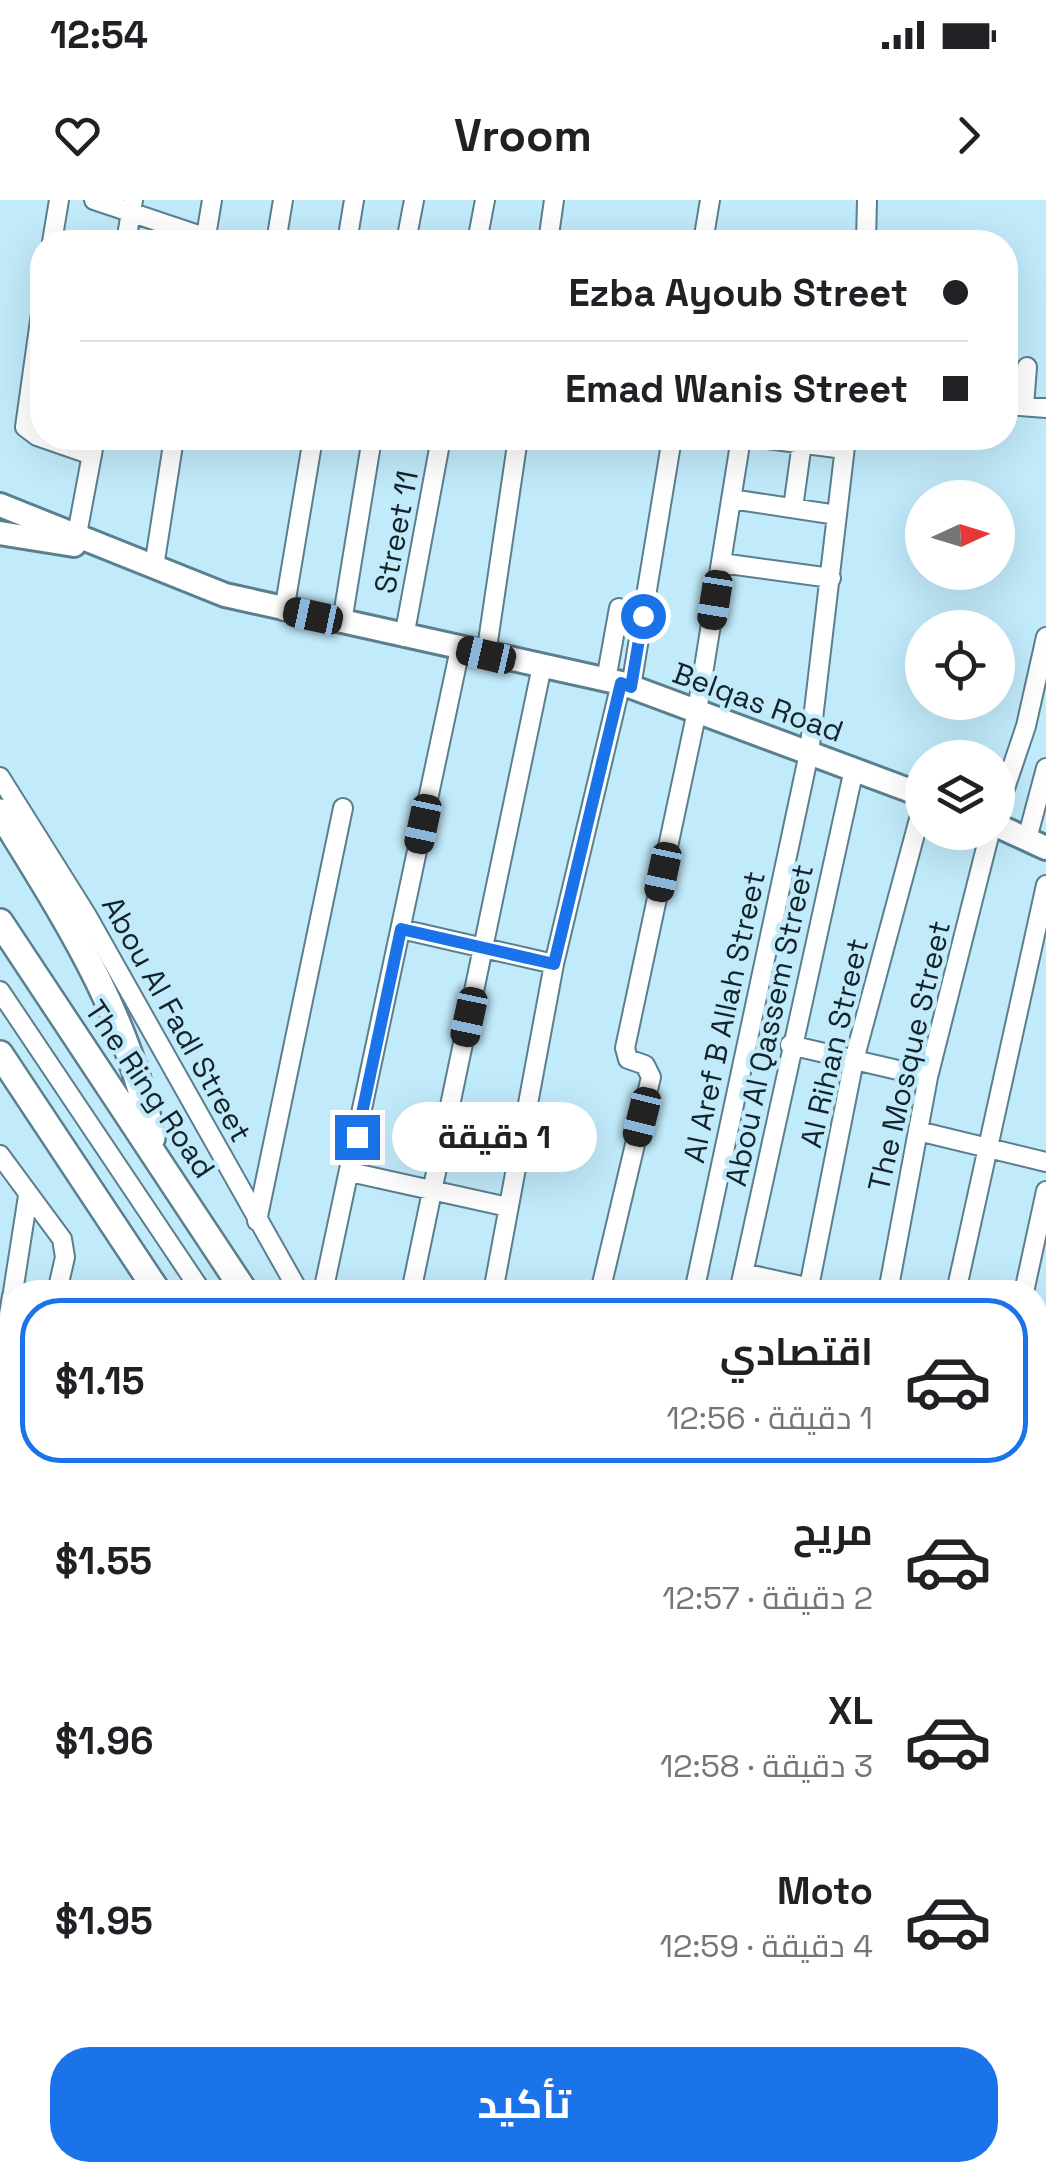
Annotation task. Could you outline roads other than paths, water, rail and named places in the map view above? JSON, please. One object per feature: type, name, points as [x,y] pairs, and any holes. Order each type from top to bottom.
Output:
[{"type":"highway","points":[[0,812],[85,952],[112,1007],[134,1064],[155,1153]]},
{"type":"highway","name":"The Ring Road","points":[[0,922],[237,1280]]},
{"type":"highway","points":[[0,1054],[150,1280]]},
{"type":"main road","points":[[0,505],[76,540]]},
{"type":"main road","points":[[0,533],[76,540]]},
{"type":"main road","name":"Belqas Road","points":[[76,540],[224,595],[619,683],[905,788]]},
{"type":"street","points":[[54,230],[59,200]]},
{"type":"street","points":[[94,200],[132,206],[185,230]]},
{"type":"street","points":[[211,230],[212,200]]},
{"type":"street","points":[[278,230],[283,200]]},
{"type":"street","points":[[349,230],[354,200]]},
{"type":"street","points":[[408,230],[414,200]]},
{"type":"street","points":[[479,230],[485,200]]},
{"type":"street","points":[[550,230],[554,200]]},
{"type":"street","points":[[706,230],[710,200]]},
{"type":"street","points":[[867,230],[868,200]]},
{"type":"street","points":[[1018,394],[1027,367]]},
{"type":"street","points":[[30,391],[25,427],[30,431]]},
{"type":"street","points":[[1018,406],[1046,408]]},
{"type":"street","points":[[76,540],[92,450]]},
{"type":"street","points":[[154,567],[172,450]]},
{"type":"street","points":[[284,610],[312,450]]},
{"type":"street","points":[[342,622],[370,450]]},
{"type":"street","name":"Street 11","points":[[404,637],[440,450]]},
{"type":"street","points":[[486,655],[516,450]]},
{"type":"street","points":[[494,1280],[554,964],[669,450]]},
{"type":"street","points":[[603,1280],[651,1077],[645,1065],[628,1059],[625,1048],[698,711],[739,450]]},
{"type":"street","points":[[793,508],[801,450]]},
{"type":"street","name":"Al Aref B Allah Street","points":[[697,1280],[810,753],[844,450]]},
{"type":"street","points":[[731,499],[838,515]]},
{"type":"street","points":[[721,562],[831,578]]},
{"type":"street","points":[[618,608],[619,683]]},
{"type":"street","points":[[1015,758],[1046,637]]},
{"type":"street","points":[[326,1280],[460,649]]},
{"type":"street","points":[[413,1280],[542,666]]},
{"type":"street","points":[[1037,843],[1046,768]]},
{"type":"street","name":"Abou Al Qassem Street","points":[[742,1280],[790,1045],[854,769]]},
{"type":"street","name":"Abou Al Fadl Street","points":[[0,777],[86,914],[292,1280]]},
{"type":"street","points":[[257,1220],[343,808]]},
{"type":"street","name":"Al Rihan Street","points":[[811,1280],[854,1060],[911,850]]},
{"type":"street","name":"The Mosque Street","points":[[890,1280],[928,1077],[985,850]]},
{"type":"street","points":[[959,1280],[1046,886]]},
{"type":"street","points":[[401,929],[554,964]]},
{"type":"street","points":[[0,991],[194,1280]]},
{"type":"street","points":[[790,1045],[928,1077]]},
{"type":"street","points":[[918,1131],[1046,1162]]},
{"type":"street","points":[[0,1155],[66,1247],[60,1280]]},
{"type":"street","points":[[350,1172],[508,1208]]},
{"type":"street","points":[[1027,1280],[1046,1190]]},
{"type":"street","points":[[12,1280],[28,1196]]},
{"type":"street","points":[[743,1273],[770,1280]]}]
